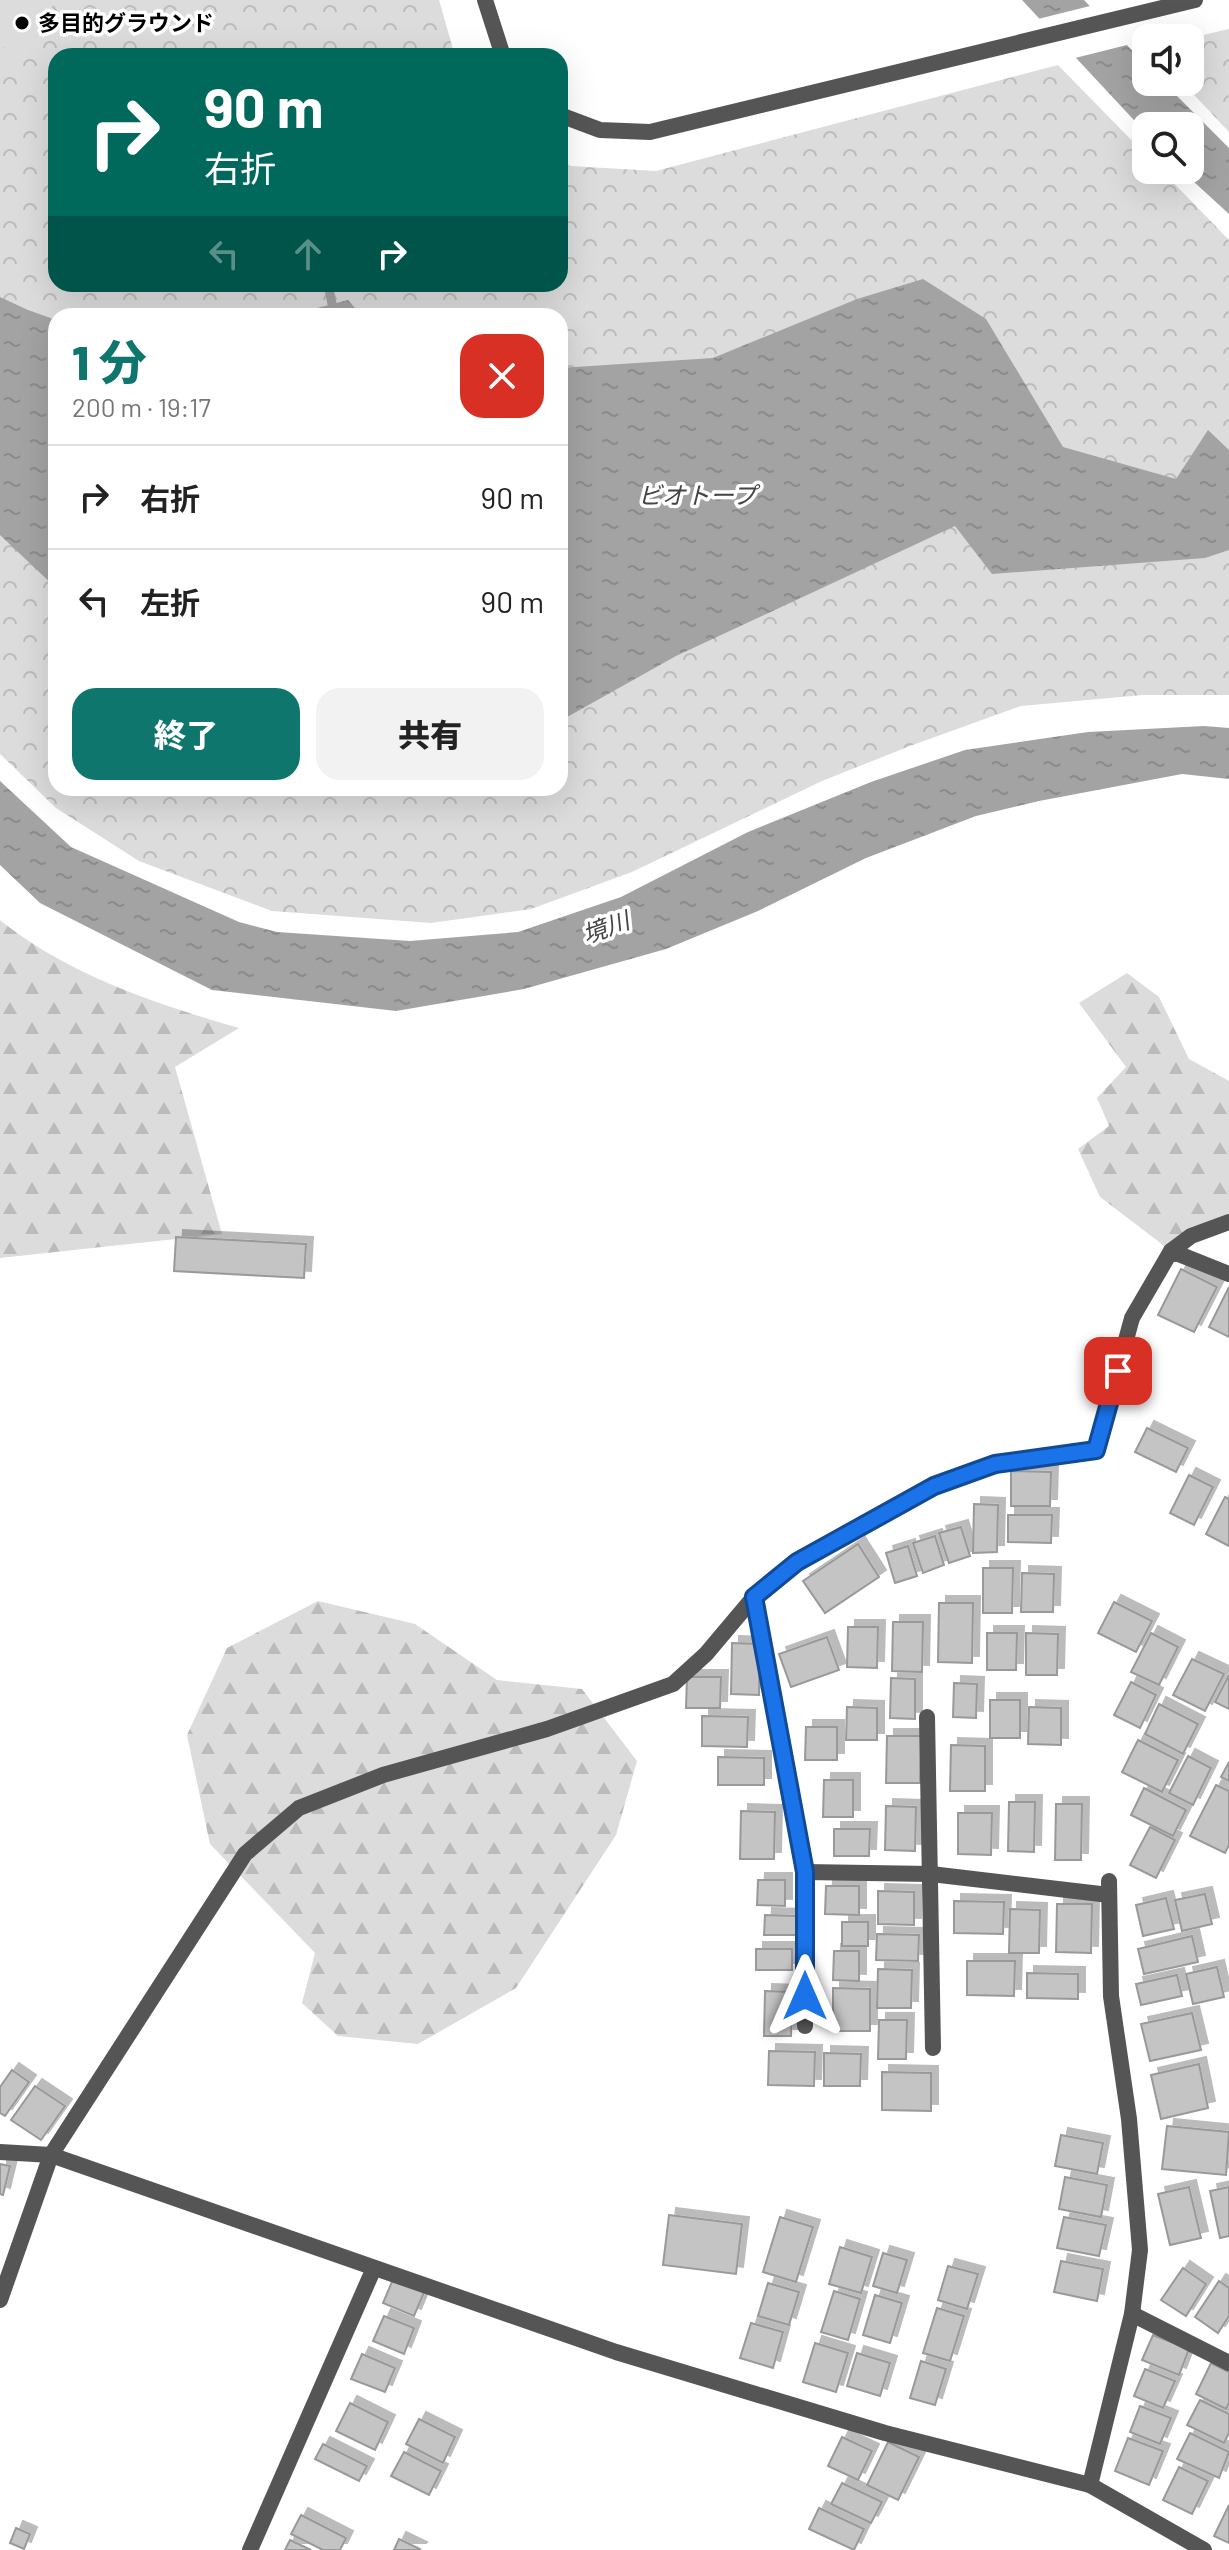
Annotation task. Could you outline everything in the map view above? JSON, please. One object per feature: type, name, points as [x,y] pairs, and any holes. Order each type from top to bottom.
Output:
[{"type":"street","points":[[485,0],[500,48]]},
{"type":"street","points":[[568,118],[600,130],[650,132],[1195,0]]},
{"type":"street","points":[[0,2300],[51,2155],[245,1854],[299,1808],[383,1775],[547,1729],[673,1684],[706,1654],[754,1597],[797,1562],[934,1486],[995,1464],[1096,1450],[1132,1318],[1171,1251],[1191,1236],[1229,1222]]},
{"type":"street","points":[[1171,1251],[1229,1274]]},
{"type":"street","points":[[754,1597],[805,1872],[805,2026]]},
{"type":"street","points":[[927,1717],[933,2048]]},
{"type":"street","points":[[805,1872],[931,1874],[1109,1888],[1111,1996],[1129,2119],[1140,2250],[1132,2314],[1090,2485]]},
{"type":"street","points":[[0,2152],[51,2155],[631,2357],[885,2433],[1090,2485],[1204,2550]]},
{"type":"street","points":[[250,2550],[374,2268]]},
{"type":"street","points":[[1132,2314],[1229,2363]]},
{"type":"green space","points":[[0,0],[439,0],[453,48],[48,48],[48,292],[568,292],[568,165],[656,171],[1058,65],[1132,141],[1132,184],[1175,184],[1229,240],[1229,695],[1143,695],[1021,706],[822,781],[632,872],[531,909],[431,923],[272,911],[139,861],[56,808],[0,754]]},
{"type":"green space","name":"多目的グラウンド","points":[[0,0],[55,0],[29,58],[0,46]]},
{"type":"green space","points":[[1229,29],[1229,132],[1195,96],[1204,96],[1204,35]]},
{"type":"green space","points":[[0,920],[54,957],[114,986],[239,1028],[175,1067],[222,1234],[0,1258]]},
{"type":"green space","points":[[1127,973],[1159,997],[1189,1059],[1229,1081],[1229,1222],[1171,1251],[1100,1197],[1078,1149],[1109,1126],[1097,1098],[1126,1067],[1079,1003]]},
{"type":"green space","points":[[318,1601],[415,1624],[497,1680],[582,1689],[637,1761],[616,1835],[516,1988],[418,2044],[338,2036],[302,2003],[315,1953],[210,1844],[187,1735],[227,1648]]},
{"type":"water","points":[[1022,0],[1084,0],[1132,50],[1132,96],[1177,96],[1193,112],[1132,112],[1132,118]]},
{"type":"water","points":[[1204,123],[1229,148],[1229,214],[1196,184],[1204,184]]},
{"type":"water","name":"ビオトープ","points":[[923,279],[986,319],[1063,447],[1176,479],[1208,430],[1229,450],[1229,550],[1205,558],[992,574],[955,526],[676,656],[568,717],[568,367],[713,358],[857,299]]},
{"type":"water","points":[[0,297],[48,317],[48,580],[0,535]]},
{"type":"water","points":[[348,300],[355,308],[317,308]]},
{"type":"water","name":"境川","points":[[1204,726],[1229,728],[1229,779],[1182,774],[976,816],[866,858],[758,911],[666,949],[524,989],[396,1011],[212,990],[40,903],[0,865],[0,781],[71,847],[239,922],[277,932],[410,941],[518,932],[621,897],[748,832],[871,782],[965,750],[1088,732]]},
{"type":"pier","points":[[1094,5],[1131,44],[1071,59],[1034,20]]},
{"type":"building","points":[[176,1237],[306,1244],[304,1278],[174,1271]]},
{"type":"building","points":[[1181,1269],[1217,1287],[1194,1332],[1158,1315]]},
{"type":"building","points":[[1229,1287],[1229,1337],[1209,1327]]},
{"type":"building","points":[[1147,1428],[1188,1448],[1176,1472],[1135,1452]]},
{"type":"building","points":[[1011,1471],[1051,1472],[1050,1506],[1011,1506]]},
{"type":"building","points":[[1189,1475],[1213,1487],[1194,1525],[1170,1513]]},
{"type":"building","points":[[1225,1497],[1229,1499],[1229,1546],[1206,1534]]},
{"type":"building","points":[[974,1504],[998,1505],[997,1552],[973,1553]]},
{"type":"building","points":[[1008,1515],[1052,1515],[1051,1543],[1008,1542]]},
{"type":"building","points":[[961,1527],[970,1556],[949,1563],[939,1533]]},
{"type":"building","points":[[935,1536],[944,1565],[923,1573],[913,1543]]},
{"type":"building","points":[[858,1544],[879,1577],[825,1613],[803,1581]]},
{"type":"building","points":[[908,1546],[917,1576],[895,1583],[886,1553]]},
{"type":"building","points":[[983,1568],[1013,1568],[1012,1613],[983,1613]]},
{"type":"building","points":[[1022,1573],[1054,1574],[1053,1612],[1021,1612]]},
{"type":"building","points":[[1114,1602],[1152,1621],[1136,1652],[1098,1633]]},
{"type":"building","points":[[939,1603],[973,1603],[972,1663],[938,1662]]},
{"type":"building","points":[[893,1622],[923,1622],[922,1672],[892,1671]]},
{"type":"building","points":[[848,1627],[878,1627],[877,1668],[847,1667]]},
{"type":"building","points":[[987,1633],[1017,1633],[1016,1670],[987,1670]]},
{"type":"building","points":[[1026,1633],[1058,1634],[1057,1675],[1026,1675]]},
{"type":"building","points":[[1151,1633],[1178,1647],[1159,1685],[1131,1672]]},
{"type":"building","points":[[827,1637],[839,1670],[791,1687],[779,1654]]},
{"type":"building","points":[[732,1643],[760,1644],[759,1695],[731,1694]]},
{"type":"building","points":[[1192,1659],[1224,1674],[1205,1711],[1173,1695]]},
{"type":"building","points":[[1229,1675],[1229,1709],[1215,1702]]},
{"type":"building","points":[[687,1677],[721,1677],[720,1708],[686,1708]]},
{"type":"building","points":[[891,1678],[915,1679],[915,1719],[890,1718]]},
{"type":"building","points":[[1131,1682],[1156,1695],[1140,1728],[1114,1715]]},
{"type":"building","points":[[954,1683],[977,1684],[976,1718],[953,1717]]},
{"type":"building","points":[[990,1700],[1020,1700],[1020,1738],[990,1738]]},
{"type":"building","points":[[1159,1704],[1198,1724],[1183,1754],[1145,1734]]},
{"type":"building","points":[[847,1707],[877,1708],[877,1740],[846,1740]]},
{"type":"building","points":[[1029,1707],[1061,1708],[1061,1745],[1028,1744]]},
{"type":"building","points":[[702,1716],[748,1717],[747,1747],[702,1746]]},
{"type":"building","points":[[806,1727],[837,1727],[837,1760],[805,1760]]},
{"type":"building","points":[[887,1736],[921,1736],[920,1783],[886,1783]]},
{"type":"building","points":[[1138,1740],[1178,1760],[1162,1792],[1122,1772]]},
{"type":"building","points":[[951,1745],[985,1746],[985,1791],[950,1791]]},
{"type":"building","points":[[1188,1756],[1211,1768],[1193,1805],[1169,1793]]},
{"type":"building","points":[[718,1757],[764,1758],[764,1785],[718,1785]]},
{"type":"building","points":[[1229,1762],[1229,1781],[1221,1777]]},
{"type":"building","points":[[824,1780],[853,1780],[853,1817],[823,1817]]},
{"type":"building","points":[[1216,1785],[1229,1791],[1229,1845],[1225,1853],[1190,1836]]},
{"type":"building","points":[[1144,1788],[1186,1810],[1173,1836],[1131,1815]]},
{"type":"building","points":[[1009,1802],[1035,1802],[1034,1852],[1008,1851]]},
{"type":"building","points":[[1056,1804],[1082,1804],[1081,1860],[1055,1860]]},
{"type":"building","points":[[886,1806],[916,1807],[915,1851],[885,1850]]},
{"type":"building","points":[[741,1811],[775,1812],[774,1859],[740,1859]]},
{"type":"building","points":[[958,1813],[992,1813],[991,1855],[958,1854]]},
{"type":"building","points":[[1150,1827],[1175,1840],[1156,1878],[1130,1865]]},
{"type":"building","points":[[834,1829],[870,1829],[869,1856],[834,1856]]},
{"type":"building","points":[[758,1880],[785,1880],[785,1906],[757,1905]]},
{"type":"building","points":[[826,1886],[859,1886],[859,1915],[825,1914]]},
{"type":"building","points":[[878,1891],[914,1892],[914,1925],[878,1924]]},
{"type":"building","points":[[1205,1894],[1212,1924],[1182,1931],[1175,1900]]},
{"type":"building","points":[[1166,1898],[1174,1929],[1143,1936],[1136,1905]]},
{"type":"building","points":[[954,1901],[1004,1902],[1003,1934],[954,1933]]},
{"type":"building","points":[[1057,1904],[1092,1904],[1091,1953],[1056,1952]]},
{"type":"building","points":[[1010,1909],[1040,1910],[1039,1953],[1009,1953]]},
{"type":"building","points":[[765,1915],[796,1916],[796,1935],[764,1935]]},
{"type":"building","points":[[842,1922],[868,1922],[868,1946],[842,1946]]},
{"type":"building","points":[[877,1934],[919,1935],[918,1961],[876,1960]]},
{"type":"building","points":[[1192,1936],[1198,1962],[1144,1974],[1138,1949]]},
{"type":"building","points":[[756,1949],[792,1949],[792,1970],[756,1970]]},
{"type":"building","points":[[834,1951],[859,1951],[859,1981],[833,1980]]},
{"type":"building","points":[[967,1961],[1015,1961],[1014,1996],[967,1995]]},
{"type":"building","points":[[1217,1967],[1224,1997],[1193,2004],[1186,1974]]},
{"type":"building","points":[[878,1969],[912,1970],[911,2008],[877,2008]]},
{"type":"building","points":[[1027,1973],[1078,1974],[1078,1999],[1027,1998]]},
{"type":"building","points":[[1177,1975],[1182,1996],[1141,2005],[1136,1984]]},
{"type":"building","points":[[833,1988],[870,1989],[870,2031],[833,2031]]},
{"type":"building","points":[[765,1991],[792,1992],[791,2036],[764,2036]]},
{"type":"building","points":[[1192,2013],[1201,2050],[1150,2061],[1141,2024]]},
{"type":"building","points":[[879,2020],[907,2020],[906,2059],[878,2059]]},
{"type":"building","points":[[769,2051],[815,2052],[814,2086],[768,2085]]},
{"type":"building","points":[[824,2053],[861,2054],[860,2086],[824,2086]]},
{"type":"building","points":[[1199,2064],[1208,2108],[1161,2119],[1151,2075]]},
{"type":"building","points":[[12,2070],[29,2082],[5,2116],[0,2113],[0,2087]]},
{"type":"building","points":[[882,2072],[931,2073],[931,2111],[882,2110]]},
{"type":"building","points":[[35,2086],[65,2106],[41,2140],[11,2120]]},
{"type":"building","points":[[1167,2126],[1229,2132],[1226,2175],[1162,2169]]},
{"type":"building","points":[[1061,2135],[1103,2143],[1097,2174],[1055,2166]]},
{"type":"building","points":[[0,2164],[10,2166],[3,2195],[0,2194]]},
{"type":"building","points":[[1065,2177],[1107,2185],[1101,2217],[1059,2209]]},
{"type":"building","points":[[1189,2187],[1201,2238],[1170,2245],[1158,2194]]},
{"type":"building","points":[[1229,2187],[1229,2236],[1220,2238],[1210,2191]]},
{"type":"building","points":[[669,2215],[742,2224],[736,2274],[663,2265]]},
{"type":"building","points":[[780,2217],[813,2227],[796,2282],[763,2272]]},
{"type":"building","points":[[1064,2217],[1106,2225],[1099,2256],[1057,2248]]},
{"type":"building","points":[[840,2247],[872,2257],[861,2293],[829,2284]]},
{"type":"building","points":[[883,2253],[907,2260],[897,2293],[873,2286]]},
{"type":"building","points":[[1061,2261],[1103,2269],[1097,2301],[1054,2292]]},
{"type":"building","points":[[948,2266],[978,2274],[967,2309],[938,2300]]},
{"type":"building","points":[[1183,2268],[1206,2284],[1186,2316],[1161,2300]]},
{"type":"building","points":[[394,2277],[425,2290],[414,2316],[383,2303]]},
{"type":"building","points":[[1219,2281],[1229,2288],[1229,2316],[1218,2333],[1195,2317]]},
{"type":"building","points":[[768,2283],[799,2292],[789,2325],[758,2316]]},
{"type":"building","points":[[834,2291],[860,2299],[848,2340],[821,2332]]},
{"type":"building","points":[[875,2295],[902,2303],[890,2343],[863,2335]]},
{"type":"building","points":[[937,2308],[964,2316],[950,2361],[923,2353]]},
{"type":"building","points":[[384,2316],[414,2328],[404,2354],[373,2341]]},
{"type":"building","points":[[751,2323],[783,2332],[773,2368],[740,2358]]},
{"type":"building","points":[[1153,2335],[1189,2349],[1179,2375],[1142,2360]]},
{"type":"building","points":[[815,2343],[848,2353],[836,2392],[803,2382]]},
{"type":"building","points":[[857,2353],[890,2363],[880,2396],[847,2386]]},
{"type":"building","points":[[362,2354],[395,2368],[385,2392],[351,2379]]},
{"type":"building","points":[[921,2361],[946,2369],[935,2405],[910,2398]]},
{"type":"building","points":[[1211,2363],[1229,2372],[1229,2403],[1226,2409],[1196,2394]]},
{"type":"building","points":[[1145,2369],[1175,2381],[1163,2408],[1134,2396]]},
{"type":"building","points":[[1200,2400],[1229,2414],[1229,2433],[1224,2443],[1187,2425]]},
{"type":"building","points":[[350,2403],[388,2422],[375,2450],[336,2431]]},
{"type":"building","points":[[1140,2406],[1171,2418],[1160,2444],[1130,2432]]},
{"type":"building","points":[[419,2419],[455,2437],[443,2463],[406,2444]]},
{"type":"building","points":[[1190,2433],[1229,2452],[1219,2478],[1177,2459]]},
{"type":"building","points":[[842,2437],[872,2451],[858,2480],[828,2466]]},
{"type":"building","points":[[1128,2438],[1163,2451],[1149,2485],[1115,2471]]},
{"type":"building","points":[[888,2442],[919,2457],[898,2500],[867,2485]]},
{"type":"building","points":[[323,2444],[367,2466],[359,2481],[315,2459]]},
{"type":"building","points":[[404,2452],[441,2471],[429,2495],[391,2476]]},
{"type":"building","points":[[1179,2467],[1208,2481],[1192,2514],[1163,2500]]},
{"type":"building","points":[[842,2483],[882,2502],[871,2523],[831,2504]]},
{"type":"building","points":[[1229,2505],[1229,2543],[1214,2536]]},
{"type":"building","points":[[819,2508],[864,2529],[854,2550],[809,2529]]},
{"type":"building","points":[[301,2515],[346,2538],[340,2550],[323,2550],[291,2534]]},
{"type":"building","points":[[16,2528],[30,2534],[24,2549],[10,2543]]},
{"type":"building","points":[[399,2539],[420,2549],[394,2550]]},
{"type":"building","points":[[290,2540],[311,2550],[285,2550]]},
{"type":"waterway","points":[[330,292],[332,304]]},
{"type":"place","name":"多目的グラウンド","points":[[22,23]]},
{"type":"route","points":[[805,1996],[805,1872],[754,1597],[797,1562],[934,1486],[995,1464],[1096,1450],[1118,1371]]}]
